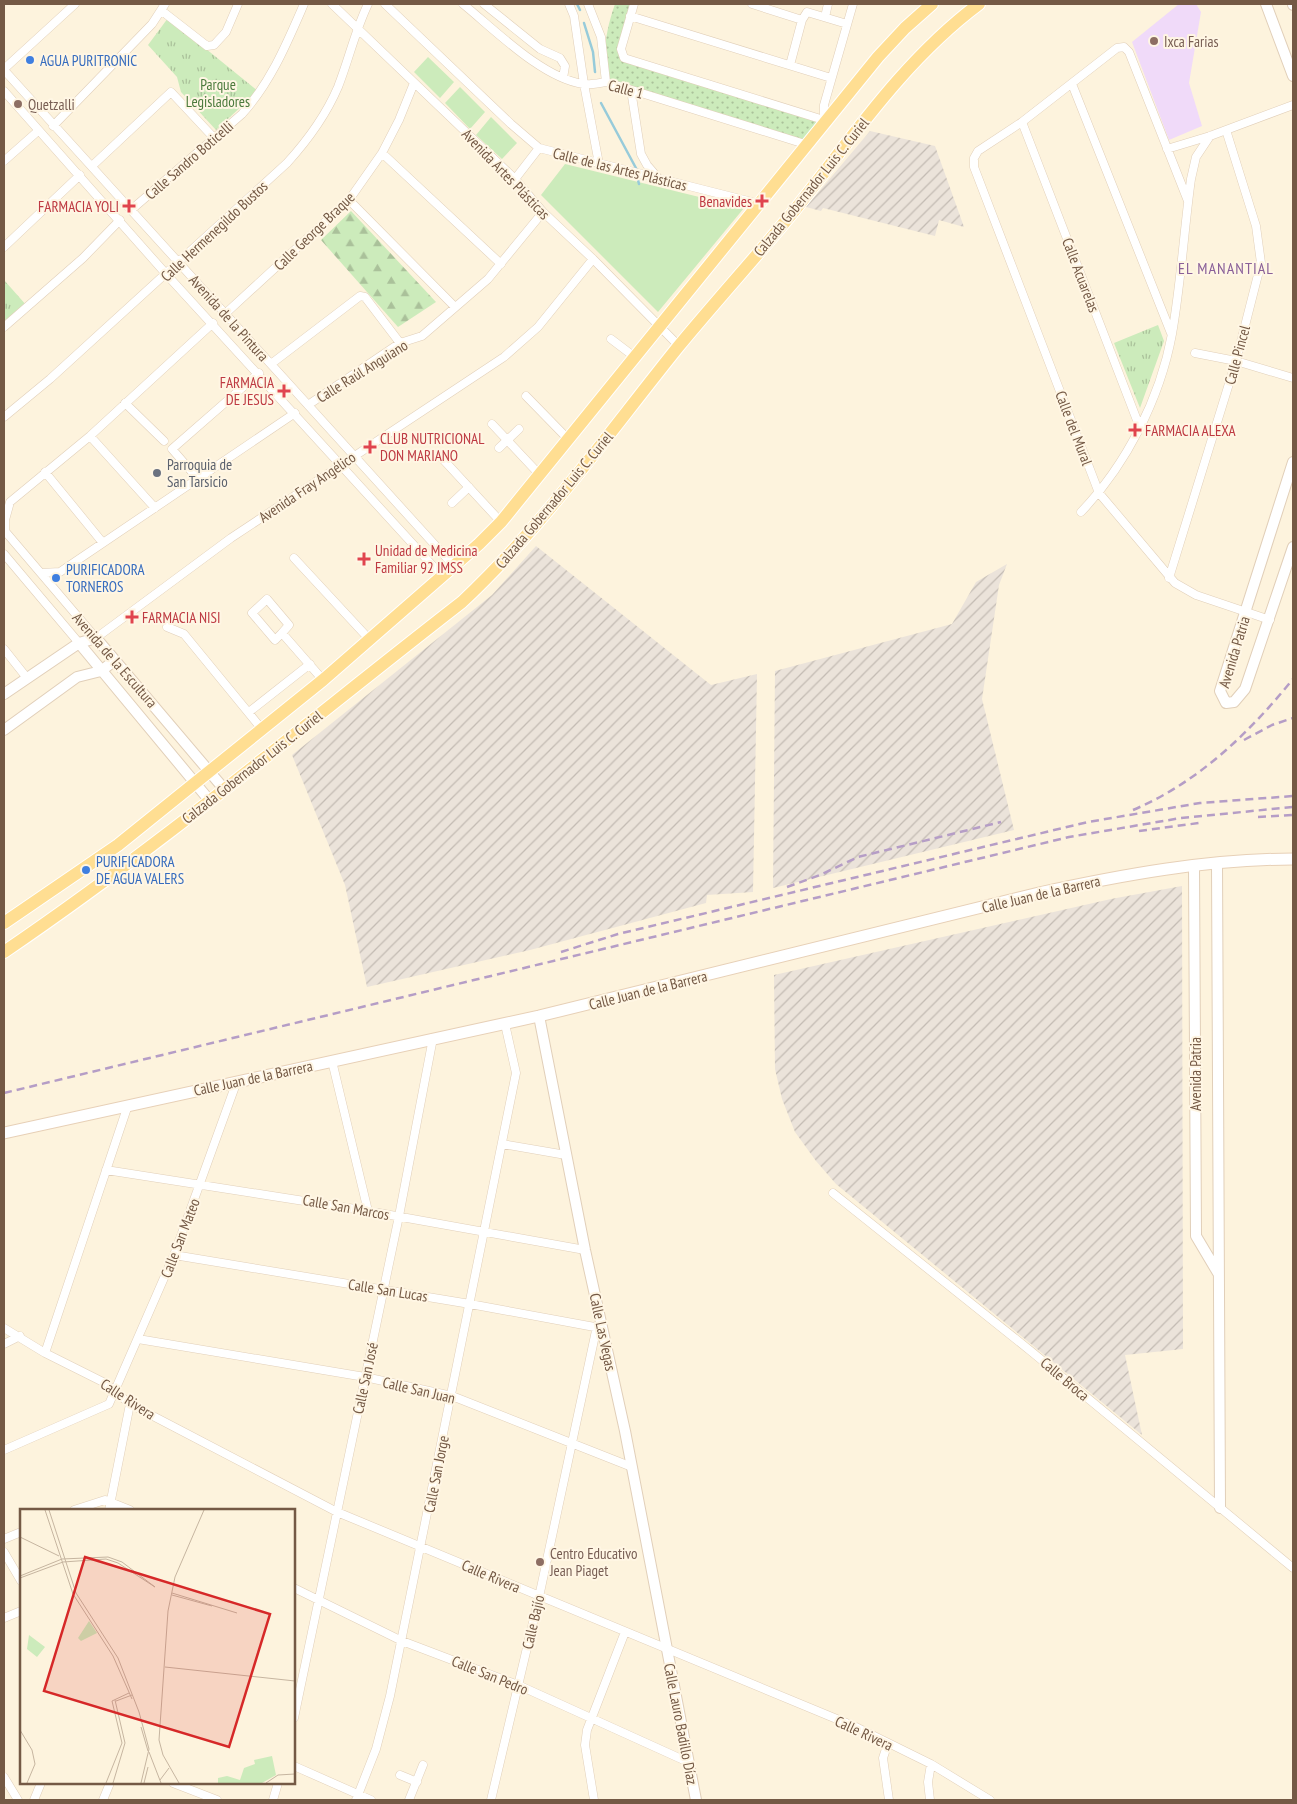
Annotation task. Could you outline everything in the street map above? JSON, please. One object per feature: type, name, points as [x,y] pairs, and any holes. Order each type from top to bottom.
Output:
[{"type":"main road","name":"Calzada Gobernador Luis C. Curiel","points":[[4,924],[118,845],[323,680],[454,566],[501,522],[808,146],[826,120],[905,28],[932,4]]},
{"type":"main road","name":"Calzada Gobernador Luis C. Curiel","points":[[4,952],[73,905],[225,790],[462,602],[492,573],[534,530],[679,346],[792,212],[898,78],[955,22],[978,4]]},
{"type":"main road","name":"Calle Juan de la Barrera","points":[[4,1133],[433,1038],[505,1024],[1039,893],[1107,879],[1194,866],[1293,859]]},
{"type":"street","points":[[4,69],[75,4]]},
{"type":"street","points":[[53,126],[152,24],[164,7],[207,46],[214,45],[226,32],[238,4]]},
{"type":"street","name":"Calle Sandro Boticelli","points":[[131,210],[242,114],[264,88],[304,4]]},
{"type":"street","name":"Avenida Artes Plásticas","points":[[332,4],[515,180],[543,212],[593,259],[679,346]]},
{"type":"street","name":"Calle Hermenegildo Bustos","points":[[4,416],[50,379],[287,163],[307,140],[338,88],[357,27],[368,4]]},
{"type":"street","name":"Calle de las Artes Plásticas","points":[[385,4],[511,124],[539,148],[760,204]]},
{"type":"street","name":"Calle 1","points":[[463,4],[526,57],[563,78],[584,84],[606,82],[808,146]]},
{"type":"street","points":[[485,4],[540,48],[563,62],[563,78]]},
{"type":"street","points":[[569,4],[574,16],[599,164]]},
{"type":"street","points":[[588,4],[602,37],[602,65],[606,82]]},
{"type":"street","points":[[634,4],[630,16],[831,78]]},
{"type":"street","points":[[752,4],[802,20]]},
{"type":"street","points":[[825,17],[828,4]]},
{"type":"street","points":[[826,120],[824,105],[853,4]]},
{"type":"street","points":[[1266,4],[1293,76]]},
{"type":"street","points":[[790,66],[802,20],[808,12],[847,24]]},
{"type":"street","name":"Calle 1","points":[[630,16],[621,49],[622,55],[627,60],[826,120]]},
{"type":"street","points":[[1022,122],[1117,48],[1124,47],[1130,52],[1188,202]]},
{"type":"street","name":"Avenida de la Pintura","points":[[4,69],[53,126],[92,166],[454,566]]},
{"type":"street","name":"Calle George Braque","points":[[226,314],[350,200],[382,153],[399,120],[414,83]]},
{"type":"street","points":[[1072,84],[1172,335]]},
{"type":"street","points":[[631,90],[641,154],[647,165],[659,179]]},
{"type":"street","name":"Avenida de la Pintura","points":[[4,91],[120,220],[166,275],[213,323],[442,576]]},
{"type":"street","points":[[92,166],[171,92],[214,138]]},
{"type":"street","points":[[1167,149],[1210,136],[1293,105]]},
{"type":"street","name":"Calle del Mural","points":[[1022,122],[978,151],[974,158],[974,167],[1099,493],[1169,578],[1188,592],[1270,620]]},
{"type":"street","name":"Calle Acuarelas","points":[[1022,122],[1140,428]]},
{"type":"street","name":"Calle Pincel","points":[[1169,578],[1236,361],[1261,263],[1256,226],[1226,130]]},
{"type":"street","points":[[4,161],[38,131]]},
{"type":"street","points":[[1080,512],[1099,493],[1140,428],[1164,369],[1172,335],[1188,202],[1196,157],[1210,136]]},
{"type":"street","points":[[515,180],[539,148]]},
{"type":"street","points":[[382,153],[501,264]]},
{"type":"street","points":[[4,246],[80,175]]},
{"type":"street","points":[[350,200],[455,307]]},
{"type":"street","name":"Calle Raúl Anguiano","points":[[308,405],[400,343],[422,336],[488,280],[543,212]]},
{"type":"street","points":[[4,328],[83,258],[120,220]]},
{"type":"street","name":"Avenida Fray Angélico","points":[[4,694],[79,643],[96,638],[231,538],[504,357],[538,327],[593,259]]},
{"type":"street","points":[[271,364],[360,296],[365,297],[400,343]]},
{"type":"street","points":[[4,530],[7,502],[90,436],[213,323]]},
{"type":"street","points":[[611,339],[636,358]]},
{"type":"street","points":[[1195,353],[1236,361],[1293,378]]},
{"type":"street","points":[[198,479],[172,449],[258,373]]},
{"type":"street","points":[[526,396],[568,440]]},
{"type":"street","points":[[125,403],[164,441]]},
{"type":"street","points":[[41,573],[60,572],[295,413]]},
{"type":"street","points":[[492,424],[539,474]]},
{"type":"street","points":[[499,448],[519,429]]},
{"type":"street","points":[[90,436],[155,508]]},
{"type":"street","points":[[439,455],[501,522]]},
{"type":"street","name":"Avenida Patria","points":[[1293,462],[1220,691],[1226,703],[1234,702],[1244,689],[1270,620],[1293,547]]},
{"type":"street","points":[[45,472],[103,543]]},
{"type":"street","points":[[452,503],[469,487]]},
{"type":"street","name":"Avenida de la Escultura","points":[[4,530],[210,770],[225,790]]},
{"type":"street","name":"Avenida de la Escultura","points":[[4,554],[196,781],[210,801]]},
{"type":"street","points":[[294,558],[370,640]]},
{"type":"street","points":[[55,590],[60,572]]},
{"type":"street","points":[[267,599],[289,625],[282,633],[275,640],[252,613],[267,599]]},
{"type":"street","points":[[167,627],[184,634],[261,728]]},
{"type":"street","points":[[282,633],[323,680]]},
{"type":"street","points":[[4,650],[27,678]]},
{"type":"street","points":[[4,730],[77,677],[101,671],[110,664],[113,658]]},
{"type":"street","points":[[249,712],[310,664]]},
{"type":"street","name":"Avenida Patria","points":[[1217,864],[1220,1508]]},
{"type":"street","name":"Avenida Patria","points":[[1194,866],[1196,1236],[1219,1276]]},
{"type":"street","name":"Calle Las Vegas","points":[[539,1016],[599,1328],[632,1467],[666,1649]]},
{"type":"street","name":"Calle San Jorge","points":[[357,1798],[376,1749],[402,1641],[516,1073],[505,1024]]},
{"type":"street","name":"Calle San José","points":[[295,1713],[399,1216],[433,1038]]},
{"type":"street","points":[[332,1061],[368,1211]]},
{"type":"street","name":"Calle San Mateo","points":[[4,1450],[109,1404],[174,1255],[237,1081]]},
{"type":"street","points":[[45,1352],[128,1105]]},
{"type":"street","points":[[502,1144],[566,1155]]},
{"type":"street","name":"Calle San Marcos","points":[[106,1170],[201,1183],[399,1216],[585,1250]]},
{"type":"street","name":"Calle Broca","points":[[834,1193],[1032,1352],[1293,1568]]},
{"type":"street","name":"Calle San Lucas","points":[[174,1255],[383,1289],[599,1328]]},
{"type":"street","name":"Calle Rivera","points":[[4,1328],[105,1383],[130,1404],[337,1512],[422,1546],[888,1743],[931,1764],[976,1796],[990,1800]]},
{"type":"street","name":"Calle Bajío","points":[[491,1800],[599,1328]]},
{"type":"street","points":[[4,1344],[20,1336]]},
{"type":"street","name":"Calle San Juan","points":[[138,1339],[365,1378],[452,1396],[632,1467]]},
{"type":"street","points":[[109,1509],[130,1404]]},
{"type":"street","points":[[77,1509],[97,1501],[112,1501],[128,1509]]},
{"type":"street","points":[[4,1539],[20,1532]]},
{"type":"street","points":[[4,1552],[20,1578]]},
{"type":"street","name":"Calle San Pedro","points":[[295,1588],[402,1641],[518,1685],[688,1762]]},
{"type":"street","points":[[4,1618],[20,1611]]},
{"type":"street","points":[[594,1800],[585,1745],[592,1718],[625,1632]]},
{"type":"street","name":"Calle Lauro Badillo Díaz","points":[[666,1649],[696,1800]]},
{"type":"street","points":[[888,1743],[883,1758],[889,1800]]},
{"type":"street","points":[[930,1800],[928,1782],[931,1764]]},
{"type":"street","points":[[409,1800],[423,1765]]},
{"type":"street","points":[[295,1767],[357,1798],[371,1800]]},
{"type":"street","points":[[400,1774],[417,1782]]},
{"type":"street","points":[[4,1777],[18,1800]]},
{"type":"street","points":[[34,1800],[41,1784]]},
{"type":"street","points":[[103,1800],[110,1784]]},
{"type":"street","points":[[176,1784],[217,1800]]},
{"type":"street","points":[[273,1800],[278,1784]]},
{"type":"shaded area","points":[[1179,4],[1196,4],[1201,12],[1189,83],[1202,126],[1169,140],[1132,42]]},
{"type":"shaded area","points":[[870,131],[935,146],[964,227],[939,220],[935,236],[823,208],[821,211],[806,207]]},
{"type":"shaded area","points":[[536,546],[711,685],[757,674],[753,892],[707,895],[706,903],[530,950],[367,987],[345,885],[292,755],[492,595]]},
{"type":"shaded area","points":[[1007,564],[999,585],[982,699],[1014,830],[773,888],[775,671],[952,624],[976,582]]},
{"type":"shaded area","points":[[1182,886],[1183,1349],[1125,1355],[1142,1435],[836,1184],[816,1161],[795,1132],[782,1099],[775,1069],[774,975],[1111,899]]},
{"type":"green space","points":[[615,4],[633,4],[619,48],[625,60],[818,119],[807,145],[607,81],[606,42]]},
{"type":"green space","name":"Parque Legisladores","points":[[168,18],[258,91],[216,130],[181,92],[177,77],[148,45]]},
{"type":"green space","points":[[428,57],[454,82],[440,98],[414,72]]},
{"type":"green space","points":[[460,87],[485,112],[470,129],[445,103]]},
{"type":"green space","points":[[491,117],[517,143],[502,159],[476,135]]},
{"type":"green space","points":[[565,164],[744,208],[658,312],[541,195]]},
{"type":"green space","points":[[351,211],[436,302],[398,327],[321,240]]},
{"type":"green space","points":[[4,280],[27,306],[4,326]]},
{"type":"green space","points":[[1158,325],[1164,341],[1140,408],[1114,343]]},
{"type":"waterway","points":[[577,4],[580,10]]},
{"type":"waterway","points":[[584,23],[593,52],[595,72]]},
{"type":"waterway","points":[[601,103],[637,170]]},
{"type":"waterway","points":[[638,180],[639,184]]},
{"type":"railway","points":[[1133,810],[1157,799],[1180,785],[1221,754],[1259,718],[1293,679]]},
{"type":"railway","points":[[1244,740],[1272,725],[1293,718]]},
{"type":"railway","points":[[561,952],[618,934],[1088,822],[1200,803],[1293,796]]},
{"type":"railway","points":[[4,1093],[1069,837],[1181,818],[1293,807]]},
{"type":"railway","points":[[1258,817],[1293,815]]},
{"type":"railway","points":[[787,887],[820,875],[858,857],[1001,822]]},
{"type":"railway","points":[[1139,831],[1199,823]]},
{"type":"place","name":"Ixca Farias","points":[[1154,41]]},
{"type":"place","name":"AGUA PURITRONIC","points":[[30,60]]},
{"type":"place","name":"Quetzalli","points":[[18,104]]},
{"type":"place","name":"Benavides","points":[[762,201]]},
{"type":"place","name":"FARMACIA YOLI","points":[[129,206]]},
{"type":"place","name":"FARMACIA DE JESUS","points":[[284,391]]},
{"type":"place","name":"FARMACIA ALEXA","points":[[1135,430]]},
{"type":"place","name":"CLUB NUTRICIONAL DON MARIANO","points":[[370,447]]},
{"type":"place","name":"Parroquia de San Tarsicio","points":[[157,473]]},
{"type":"place","name":"Unidad de Medicina Familiar 92 IMSS","points":[[364,559]]},
{"type":"place","name":"PURIFICADORA TORNEROS","points":[[56,578]]},
{"type":"place","name":"FARMACIA NISI","points":[[132,617]]},
{"type":"place","name":"PURIFICADORA DE AGUA VALERS","points":[[86,870]]},
{"type":"place","name":"Centro Educativo Jean Piaget","points":[[540,1562]]},
{"type":"district","name":"EL MANANTIAL","points":[[1226,268]]}]
